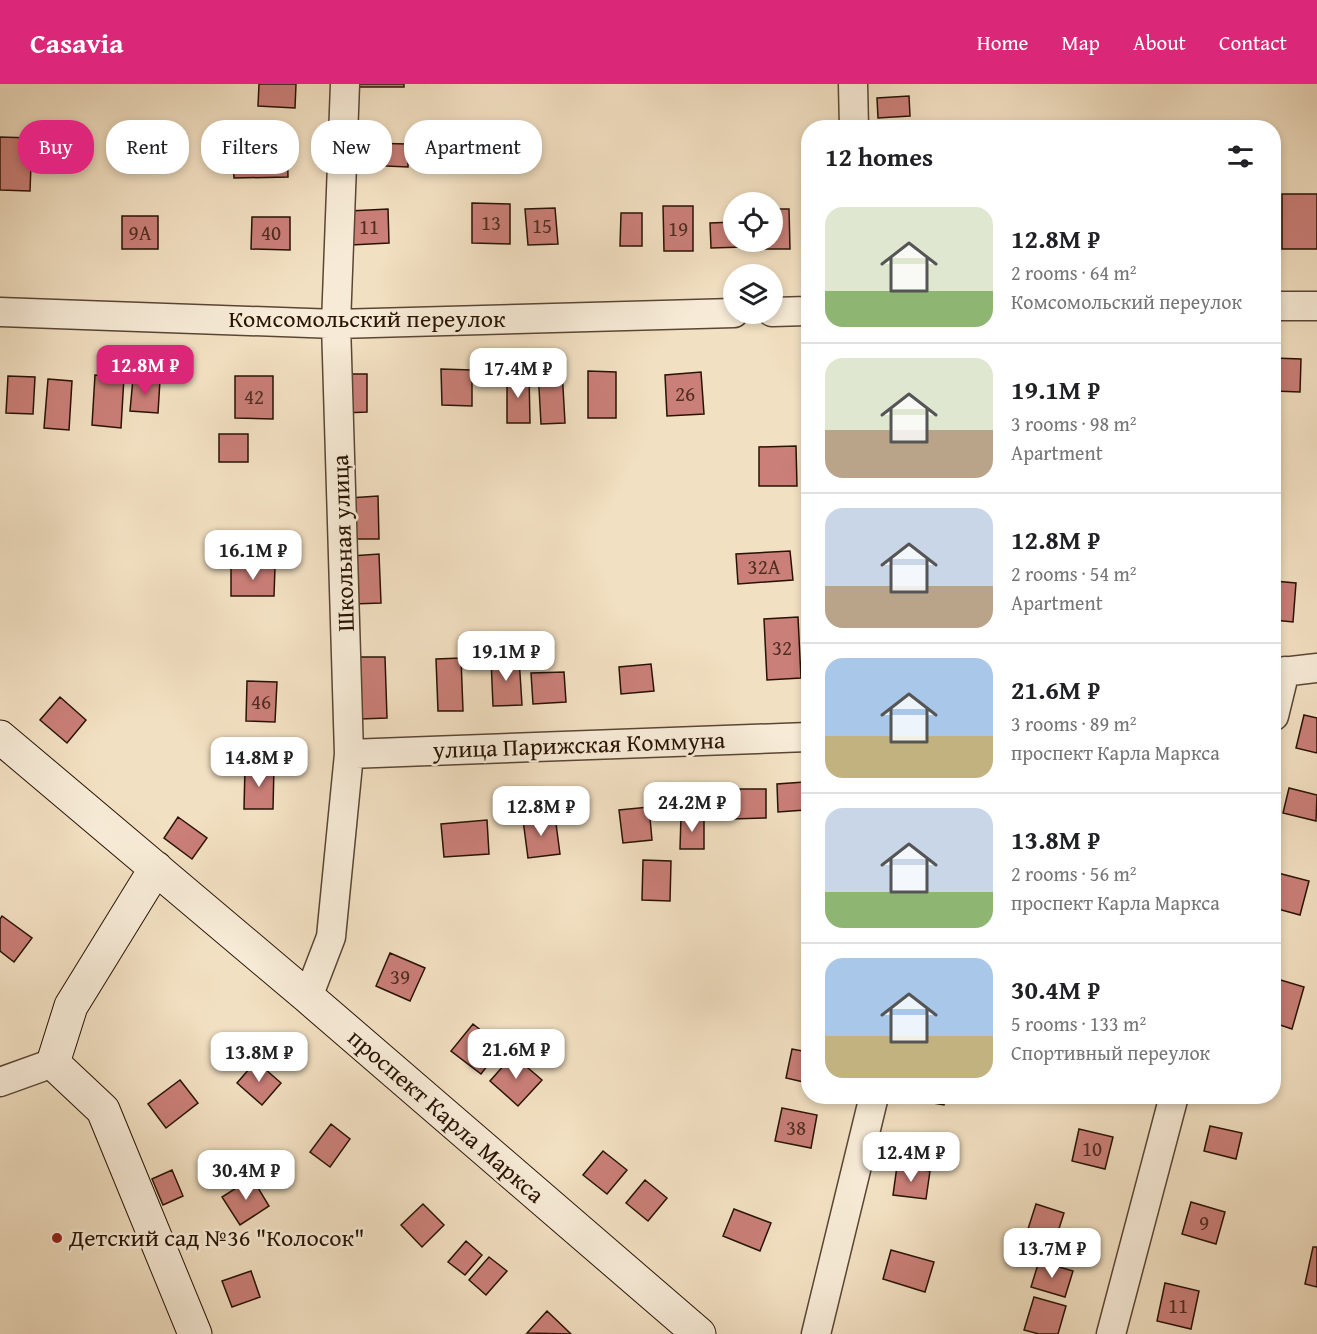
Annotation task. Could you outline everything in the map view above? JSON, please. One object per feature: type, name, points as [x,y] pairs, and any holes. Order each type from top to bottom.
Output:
[{"type":"main road","name":"проспект Карла Маркса","points":[[0,737],[308,997],[699,1334]]},
{"type":"main road","points":[[156,868],[71,1006],[53,1063],[103,1110],[195,1334]]},
{"type":"street","name":"Школьная улица","points":[[308,997],[331,938],[349,754],[336,324],[345,84]]},
{"type":"street","points":[[853,84],[854,120]]},
{"type":"street","points":[[1281,306],[1317,306]]},
{"type":"street","points":[[783,312],[801,311]]},
{"type":"street","name":"Комсомольский переулок","points":[[0,312],[336,324],[723,313]]},
{"type":"street","points":[[1281,672],[1317,668]]},
{"type":"street","name":"улица Парижская Коммуна","points":[[349,754],[801,737]]},
{"type":"street","points":[[0,1082],[53,1063]]},
{"type":"street","points":[[816,1334],[872,1104]]},
{"type":"street","points":[[1111,1334],[1172,1104]]},
{"type":"building","points":[[259,84],[296,84],[295,108],[258,106]]},
{"type":"building","points":[[357,84],[404,84],[404,87],[357,87]]},
{"type":"building","points":[[909,96],[910,116],[878,118],[877,98]]},
{"type":"building","points":[[0,137],[18,138],[18,174],[31,174],[30,191],[0,190]]},
{"type":"building","points":[[392,144],[404,144],[404,167],[392,166]]},
{"type":"building","points":[[234,174],[288,174],[288,177],[234,178]]},
{"type":"building","points":[[1282,194],[1317,194],[1317,249],[1282,249]]},
{"type":"building","points":[[472,203],[510,204],[510,244],[472,243]]},
{"type":"building","points":[[663,206],[693,206],[693,251],[664,251]]},
{"type":"building","points":[[555,208],[558,244],[528,245],[525,209]]},
{"type":"building","points":[[388,209],[389,243],[351,245],[349,211]]},
{"type":"building","points":[[783,209],[789,209],[790,249],[783,249]]},
{"type":"building","points":[[621,213],[642,213],[642,246],[620,246]]},
{"type":"building","points":[[122,216],[158,216],[158,249],[122,249]]},
{"type":"building","points":[[252,217],[290,217],[290,250],[251,249]]},
{"type":"building","points":[[723,222],[723,248],[711,248],[710,223]]},
{"type":"building","points":[[1281,358],[1301,359],[1300,392],[1281,391]]},
{"type":"building","points":[[441,369],[472,370],[472,406],[442,405]]},
{"type":"building","points":[[562,369],[565,423],[541,424],[538,370]]},
{"type":"building","points":[[588,371],[616,372],[616,418],[588,418]]},
{"type":"building","points":[[701,372],[704,414],[667,416],[665,375]]},
{"type":"building","points":[[344,374],[367,374],[367,412],[344,413]]},
{"type":"building","points":[[507,374],[529,374],[530,423],[507,423]]},
{"type":"building","points":[[95,375],[124,377],[121,428],[92,425]]},
{"type":"building","points":[[8,376],[35,377],[33,414],[6,413]]},
{"type":"building","points":[[235,376],[273,376],[273,419],[235,418]]},
{"type":"building","points":[[133,378],[160,380],[158,413],[130,411]]},
{"type":"building","points":[[48,379],[72,381],[69,430],[44,428]]},
{"type":"building","points":[[219,434],[248,434],[248,462],[219,462]]},
{"type":"building","points":[[796,446],[797,486],[759,486],[759,447]]},
{"type":"building","points":[[378,496],[379,539],[350,539],[349,498]]},
{"type":"building","points":[[790,551],[793,580],[738,584],[736,554]]},
{"type":"building","points":[[379,554],[381,603],[353,604],[351,556]]},
{"type":"building","points":[[231,566],[275,567],[274,596],[231,596]]},
{"type":"building","points":[[1281,582],[1296,583],[1293,622],[1281,621]]},
{"type":"building","points":[[798,617],[801,678],[767,680],[764,619]]},
{"type":"building","points":[[358,657],[385,657],[387,718],[360,719]]},
{"type":"building","points":[[461,658],[463,711],[438,711],[436,659]]},
{"type":"building","points":[[519,658],[522,705],[493,706],[491,659]]},
{"type":"building","points":[[651,664],[654,691],[621,694],[619,667]]},
{"type":"building","points":[[564,672],[566,702],[533,704],[531,673]]},
{"type":"building","points":[[247,681],[277,682],[275,722],[246,721]]},
{"type":"building","points":[[60,697],[86,720],[67,743],[40,720]]},
{"type":"building","points":[[1304,715],[1317,718],[1317,753],[1296,748]]},
{"type":"building","points":[[245,766],[274,766],[273,809],[244,809]]},
{"type":"building","points":[[801,782],[801,810],[778,812],[777,784]]},
{"type":"building","points":[[1289,788],[1317,795],[1316,821],[1283,813]]},
{"type":"building","points":[[731,789],[766,789],[766,818],[732,819]]},
{"type":"building","points":[[649,807],[652,840],[623,843],[619,810]]},
{"type":"building","points":[[555,816],[560,854],[528,858],[523,820]]},
{"type":"building","points":[[681,816],[704,816],[704,849],[680,849]]},
{"type":"building","points":[[178,817],[207,838],[192,859],[164,838]]},
{"type":"building","points":[[487,820],[489,854],[444,857],[441,824]]},
{"type":"building","points":[[643,860],[671,861],[670,901],[642,900]]},
{"type":"building","points":[[1281,874],[1309,881],[1300,915],[1281,910]]},
{"type":"building","points":[[2,916],[32,938],[14,962],[0,951],[0,919]]},
{"type":"building","points":[[390,953],[425,968],[410,1001],[376,986]]},
{"type":"building","points":[[1281,980],[1304,987],[1292,1029],[1281,1025]]},
{"type":"building","points":[[473,1024],[502,1047],[481,1074],[451,1051]]},
{"type":"building","points":[[792,1049],[801,1051],[801,1081],[786,1078]]},
{"type":"building","points":[[513,1055],[542,1080],[518,1106],[490,1081]]},
{"type":"building","points":[[256,1061],[281,1083],[262,1105],[237,1083]]},
{"type":"building","points":[[180,1080],[198,1103],[166,1128],[148,1104]]},
{"type":"building","points":[[782,1108],[817,1115],[811,1148],[775,1141]]},
{"type":"building","points":[[331,1124],[350,1139],[330,1167],[310,1152]]},
{"type":"building","points":[[1210,1126],[1242,1133],[1236,1159],[1204,1151]]},
{"type":"building","points":[[1079,1129],[1113,1137],[1105,1169],[1072,1161]]},
{"type":"building","points":[[603,1151],[627,1170],[607,1194],[583,1175]]},
{"type":"building","points":[[897,1166],[930,1171],[926,1199],[893,1195]]},
{"type":"building","points":[[172,1170],[183,1196],[163,1205],[152,1179]]},
{"type":"building","points":[[252,1178],[269,1206],[240,1225],[222,1197]]},
{"type":"building","points":[[645,1180],[667,1198],[648,1221],[626,1203]]},
{"type":"building","points":[[1191,1202],[1225,1212],[1216,1244],[1182,1234]]},
{"type":"building","points":[[423,1204],[444,1225],[422,1247],[401,1225]]},
{"type":"building","points":[[1036,1204],[1064,1213],[1056,1238],[1028,1229]]},
{"type":"building","points":[[734,1209],[771,1223],[760,1251],[723,1236]]},
{"type":"building","points":[[466,1241],[482,1255],[465,1275],[448,1262]]},
{"type":"building","points":[[1313,1247],[1317,1247],[1317,1287],[1305,1284]]},
{"type":"building","points":[[891,1250],[934,1262],[925,1292],[883,1279]]},
{"type":"building","points":[[489,1257],[507,1271],[486,1295],[469,1280]]},
{"type":"building","points":[[1039,1261],[1073,1271],[1065,1297],[1031,1287]]},
{"type":"building","points":[[251,1271],[260,1297],[232,1307],[222,1281]]},
{"type":"building","points":[[1165,1283],[1199,1291],[1191,1329],[1157,1321]]},
{"type":"building","points":[[1034,1297],[1066,1306],[1058,1334],[1039,1334],[1024,1330]]},
{"type":"building","points":[[547,1311],[571,1334],[527,1333]]},
{"type":"place","name":"Детский сад №36 \"Колосок\"","points":[[57,1238]]}]
